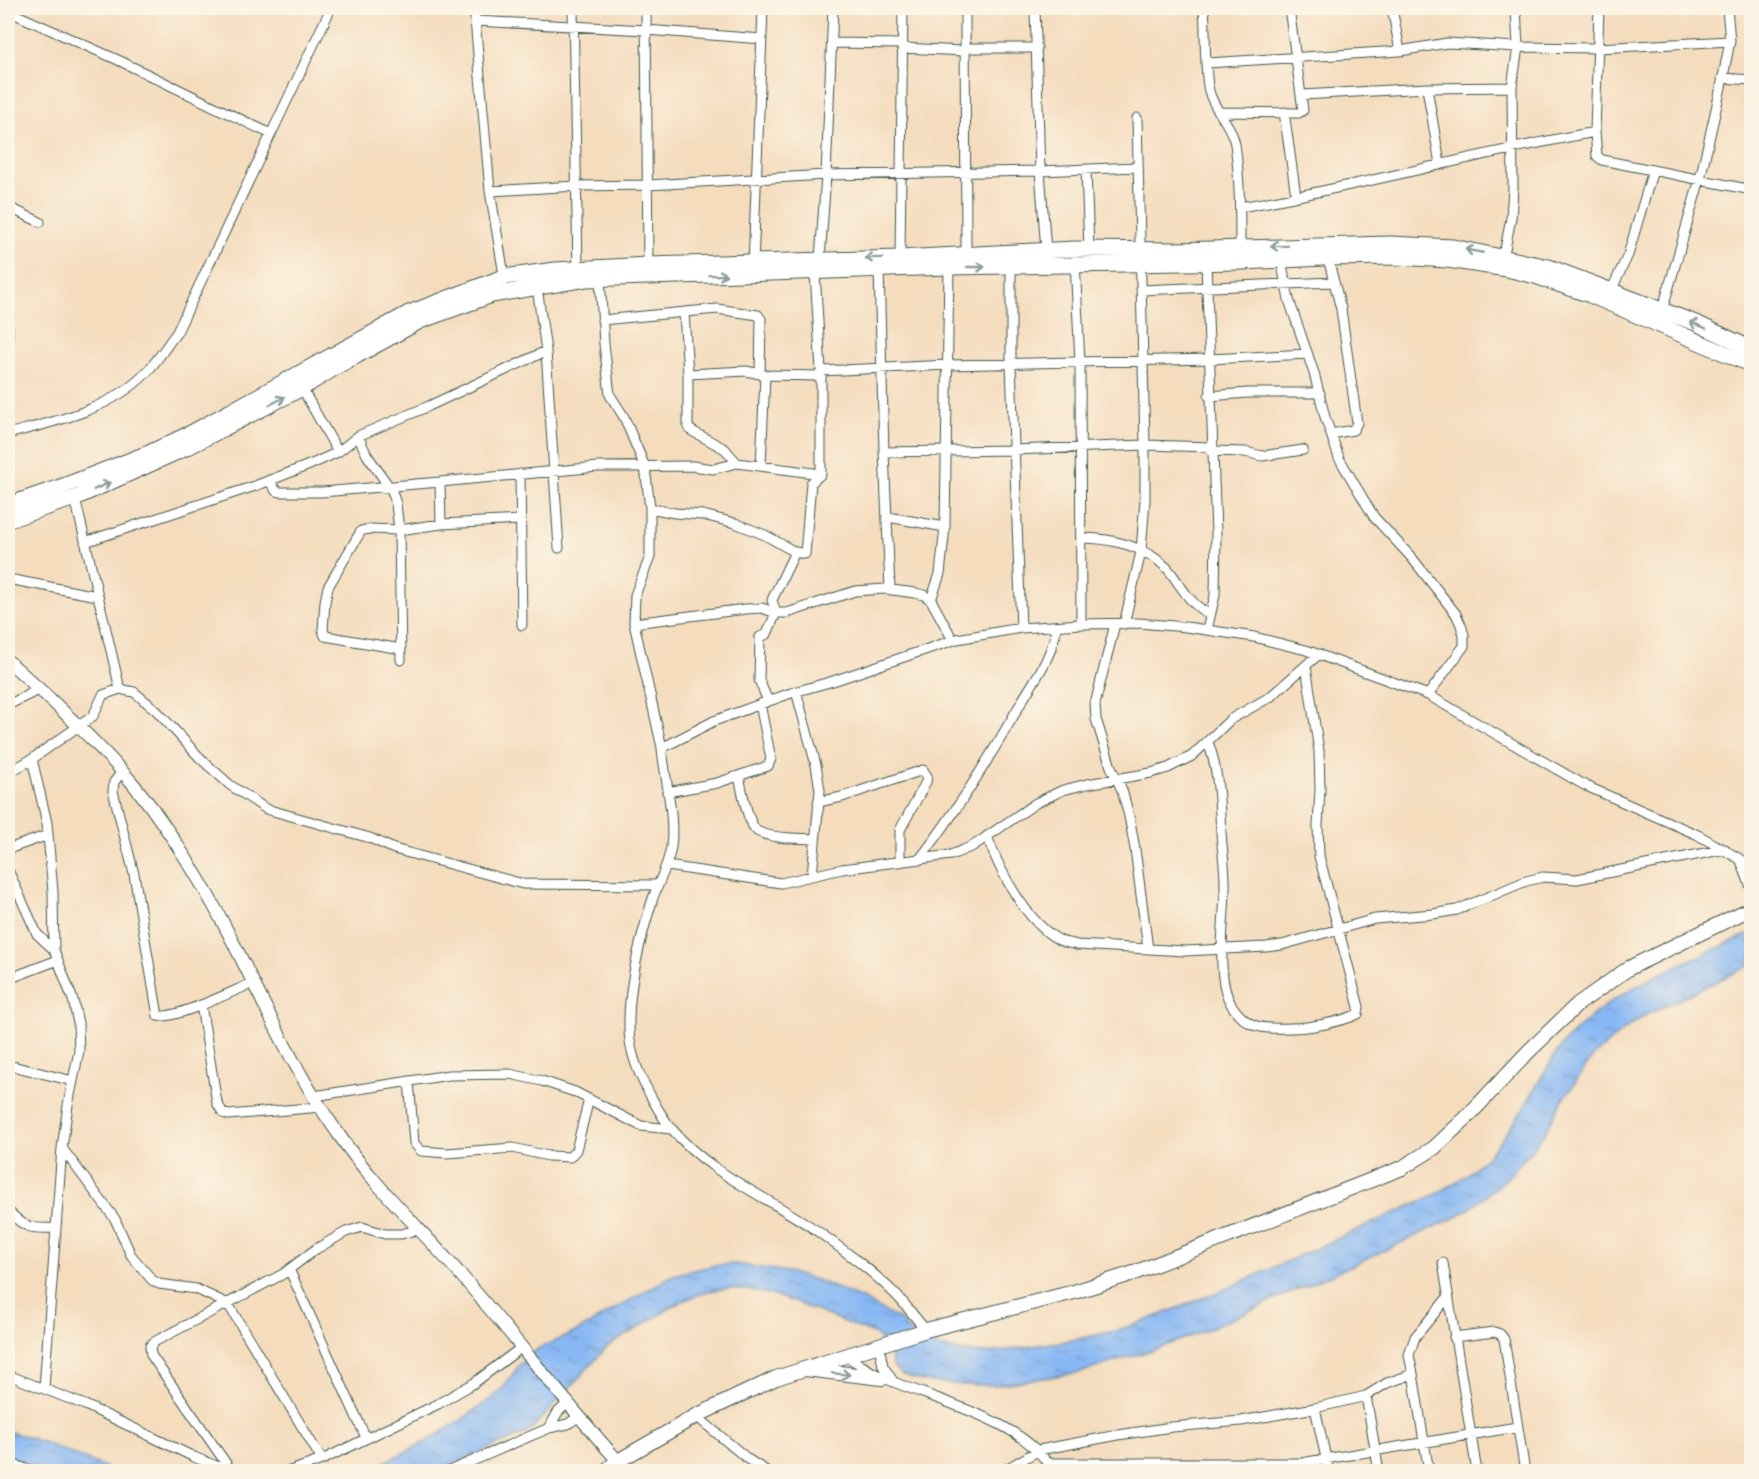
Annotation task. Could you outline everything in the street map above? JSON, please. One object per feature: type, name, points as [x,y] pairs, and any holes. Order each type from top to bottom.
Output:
[{"type":"main road","points":[[818,265],[879,270],[1075,266],[1140,257],[1240,254],[1390,244],[1453,247],[1590,295],[1752,365]]},
{"type":"main road","points":[[8,505],[148,453],[298,381],[336,367],[420,321],[506,284],[578,269],[753,268],[1081,249],[1206,263],[1240,254],[1281,260],[1398,257],[1495,261],[1549,267],[1698,324],[1752,349]]},
{"type":"main road","points":[[506,284],[537,287],[648,270]]},
{"type":"main road","points":[[8,520],[75,498],[186,448],[298,381]]},
{"type":"main road","points":[[604,1472],[622,1466],[696,1416],[800,1368],[921,1332],[1074,1292],[1134,1273],[1402,1168],[1434,1148],[1578,1004],[1629,968],[1752,908]]},
{"type":"main road","points":[[800,1368],[887,1380]]},
{"type":"street","points":[[8,434],[75,415],[103,404],[146,373],[177,332],[331,8]]},
{"type":"street","points":[[474,8],[490,191],[506,284]]},
{"type":"street","points":[[573,8],[578,269]]},
{"type":"street","points":[[646,8],[648,270]]},
{"type":"street","points":[[753,268],[763,8]]},
{"type":"street","points":[[650,508],[703,515],[735,523],[765,535],[795,552],[805,554],[812,483],[821,474],[818,265],[826,175],[833,8]]},
{"type":"street","points":[[900,258],[903,8]]},
{"type":"street","points":[[965,8],[966,254]]},
{"type":"street","points":[[1035,8],[1040,171],[1046,251]]},
{"type":"street","points":[[1204,8],[1209,90],[1230,128],[1235,143],[1240,207],[1240,254]]},
{"type":"street","points":[[1220,112],[1301,112],[1303,110],[1289,8]]},
{"type":"street","points":[[1392,8],[1400,51]]},
{"type":"street","points":[[1495,261],[1505,249],[1511,218],[1512,87],[1518,47],[1516,8]]},
{"type":"street","points":[[1599,8],[1594,132],[1597,156],[1602,160],[1752,190]]},
{"type":"street","points":[[1662,310],[1700,179],[1730,41],[1725,8]]},
{"type":"street","points":[[8,11],[118,60],[271,134]]},
{"type":"street","points":[[475,21],[762,39]]},
{"type":"street","points":[[1207,63],[1400,51],[1447,43],[1598,48],[1730,41]]},
{"type":"street","points":[[832,43],[964,49],[1037,48]]},
{"type":"street","points":[[1722,78],[1752,80]]},
{"type":"street","points":[[1302,94],[1426,88],[1512,87]]},
{"type":"street","points":[[1426,88],[1440,164]]},
{"type":"street","points":[[1284,112],[1296,196]]},
{"type":"street","points":[[1137,118],[1145,500],[1141,552],[1095,704],[1095,719],[1122,790],[1135,849],[1148,949]]},
{"type":"street","points":[[1240,207],[1328,191],[1512,148],[1594,132]]},
{"type":"street","points":[[490,191],[826,175],[902,175],[966,171],[1138,167]]},
{"type":"street","points":[[1081,624],[1080,363],[1075,266],[1081,249],[1086,170]]},
{"type":"street","points":[[1611,291],[1628,255],[1653,170]]},
{"type":"street","points":[[8,207],[40,222]]},
{"type":"street","points":[[1328,258],[1341,309],[1357,423],[1353,430],[1331,434]]},
{"type":"street","points":[[1281,260],[1289,300],[1308,354],[1339,458],[1374,518],[1412,558],[1456,614],[1461,625],[1464,646],[1428,695]]},
{"type":"street","points":[[1206,263],[1210,359],[1209,396],[1216,533],[1215,595],[1207,630]]},
{"type":"street","points":[[931,600],[940,574],[945,527],[948,450],[949,267]]},
{"type":"street","points":[[1011,267],[1013,450],[1021,628]]},
{"type":"street","points":[[879,270],[890,590]]},
{"type":"street","points":[[600,279],[610,395],[624,417],[645,467],[650,508],[650,557],[634,595],[634,623],[662,748],[671,824],[671,846],[667,866],[657,885],[650,908],[630,993],[629,1028],[638,1073],[657,1109],[671,1129],[701,1157],[760,1197],[817,1230],[847,1252],[897,1295],[921,1332]]},
{"type":"street","points":[[1141,290],[1334,282]]},
{"type":"street","points":[[537,287],[546,351],[559,548]]},
{"type":"street","points":[[602,320],[717,309],[758,315],[761,319],[763,374],[761,466]]},
{"type":"street","points":[[684,312],[688,374],[688,427],[725,449],[737,463]]},
{"type":"street","points":[[8,327],[8,342]]},
{"type":"street","points":[[85,542],[255,486],[338,452],[358,436],[429,406],[546,351]]},
{"type":"street","points":[[688,374],[746,371],[763,374],[821,374],[949,365],[1080,363],[1308,354]]},
{"type":"street","points":[[298,381],[338,452]]},
{"type":"street","points":[[1209,396],[1248,393],[1320,393]]},
{"type":"street","points":[[358,436],[367,455],[394,497],[399,530],[401,660]]},
{"type":"street","points":[[884,452],[1145,445],[1245,452],[1262,456],[1303,450]]},
{"type":"street","points":[[268,480],[276,491],[280,492],[322,492],[598,468],[693,466],[713,469],[737,463],[821,474]]},
{"type":"street","points":[[520,474],[522,625]]},
{"type":"street","points":[[440,482],[441,524]]},
{"type":"street","points":[[75,498],[120,689]]},
{"type":"street","points":[[888,517],[945,527]]},
{"type":"street","points":[[401,649],[326,637],[323,630],[325,602],[330,581],[345,561],[359,533],[369,529],[399,530],[441,524],[521,520]]},
{"type":"street","points":[[1081,537],[1117,541],[1158,560],[1192,601],[1210,616]]},
{"type":"street","points":[[667,792],[717,783],[768,766],[771,759],[759,680],[760,637],[767,634],[776,613],[772,600],[795,552]]},
{"type":"street","points":[[8,579],[97,596]]},
{"type":"street","points":[[634,623],[746,609],[762,608],[776,613],[791,613],[855,591],[871,588],[924,595],[931,600],[953,640]]},
{"type":"street","points":[[662,748],[705,725],[796,691],[953,640],[1021,628],[1081,624],[1186,627],[1254,638],[1319,654],[1428,695],[1586,786],[1661,817],[1725,849],[1752,866]]},
{"type":"street","points":[[919,860],[947,824],[1011,721],[1051,649],[1056,626]]},
{"type":"street","points":[[667,866],[781,884],[842,868],[940,858],[961,852],[1047,797],[1087,784],[1118,780],[1168,768],[1192,756],[1231,719],[1270,697],[1319,654]]},
{"type":"street","points":[[8,661],[78,725],[122,772],[154,811],[190,866],[314,1096],[359,1163],[420,1229],[622,1466]]},
{"type":"street","points":[[1208,742],[1214,758],[1219,786],[1225,883],[1222,950],[1227,995],[1245,1021],[1263,1029],[1301,1028],[1353,1017],[1359,1011],[1319,856],[1318,751],[1306,666]]},
{"type":"street","points":[[8,705],[40,689]]},
{"type":"street","points":[[8,773],[93,716],[104,694],[120,689],[135,692],[156,710],[201,759],[230,785],[266,809],[370,838],[394,849],[523,884],[657,885]]},
{"type":"street","points":[[796,691],[816,765],[820,790],[812,875]]},
{"type":"street","points":[[32,759],[47,823],[53,892],[54,950],[73,1000],[78,1023],[79,1051],[62,1148],[44,1388]]},
{"type":"street","points":[[818,802],[842,798],[923,770],[927,776],[926,782],[900,830],[900,862]]},
{"type":"street","points":[[122,772],[114,782],[113,791],[134,874],[158,1016],[164,1017],[201,1005],[253,983]]},
{"type":"street","points":[[740,776],[748,812],[758,832],[771,836],[815,839]]},
{"type":"street","points":[[8,849],[48,835]]},
{"type":"street","points":[[987,836],[1004,878],[1044,930],[1061,941],[1077,945],[1185,951],[1282,945],[1374,919],[1432,915],[1457,910],[1526,881],[1543,877],[1577,879],[1725,849]]},
{"type":"street","points":[[1742,861],[1752,891]]},
{"type":"street","points":[[8,870],[37,934],[54,950]]},
{"type":"street","points":[[8,979],[58,960]]},
{"type":"street","points":[[201,1005],[218,1103],[223,1113],[228,1115],[321,1107]]},
{"type":"street","points":[[8,1065],[73,1082]]},
{"type":"street","points":[[314,1096],[449,1075],[510,1074],[575,1092],[641,1126],[671,1129]]},
{"type":"street","points":[[409,1081],[414,1143],[421,1150],[447,1153],[513,1148],[548,1156],[570,1156],[576,1150],[589,1099]]},
{"type":"street","points":[[62,1148],[115,1218],[131,1255],[152,1280],[159,1284],[196,1289],[228,1304],[322,1460]]},
{"type":"street","points":[[8,1211],[19,1222],[32,1229],[56,1228]]},
{"type":"street","points":[[231,1472],[150,1351],[150,1346],[228,1304],[289,1269],[316,1249],[354,1229],[362,1227],[385,1234],[401,1234],[420,1229]]},
{"type":"street","points":[[1443,1263],[1469,1435],[1477,1472]]},
{"type":"street","points":[[289,1269],[366,1438]]},
{"type":"street","points":[[1429,1472],[1409,1355],[1415,1337],[1448,1297]]},
{"type":"street","points":[[1454,1337],[1494,1332],[1504,1339],[1525,1472]]},
{"type":"street","points":[[880,1345],[887,1380]]},
{"type":"street","points":[[287,1472],[322,1460],[438,1404],[525,1351]]},
{"type":"street","points":[[844,1355],[887,1380],[946,1401],[1017,1435],[1039,1450],[1051,1467],[1301,1467],[1326,1460],[1517,1427]]},
{"type":"street","points":[[1001,1472],[1039,1450],[1118,1435],[1172,1427],[1241,1421],[1315,1408],[1366,1396],[1387,1383],[1413,1374]]},
{"type":"street","points":[[8,1375],[85,1405],[231,1472]]},
{"type":"street","points":[[1366,1396],[1379,1472]]},
{"type":"street","points":[[549,1428],[565,1400]]},
{"type":"street","points":[[1315,1408],[1329,1472]]},
{"type":"street","points":[[696,1416],[749,1460],[768,1472]]},
{"type":"street","points":[[447,1472],[549,1428],[568,1424],[578,1417]]},
{"type":"street","points":[[748,1472],[749,1460]]},
{"type":"street","points":[[8,1463],[36,1472]]},
{"type":"water","points":[[1751,933],[1751,965],[1646,1015],[1623,1030],[1593,1057],[1531,1151],[1508,1177],[1471,1208],[1346,1268],[1202,1332],[1082,1372],[995,1385],[963,1385],[922,1381],[900,1374],[893,1366],[889,1351],[876,1335],[797,1303],[765,1293],[731,1288],[708,1291],[680,1302],[607,1347],[529,1432],[436,1471],[365,1472],[427,1441],[460,1421],[504,1387],[519,1365],[539,1348],[578,1331],[673,1275],[715,1265],[736,1264],[788,1272],[819,1281],[860,1298],[901,1321],[918,1342],[963,1352],[988,1353],[1078,1339],[1115,1331],[1145,1321],[1221,1291],[1437,1194],[1450,1186],[1478,1165],[1498,1144],[1521,1112],[1560,1047],[1587,1020],[1608,1004],[1654,977]]},
{"type":"water","points":[[8,1431],[114,1471],[46,1471],[8,1456]]}]
